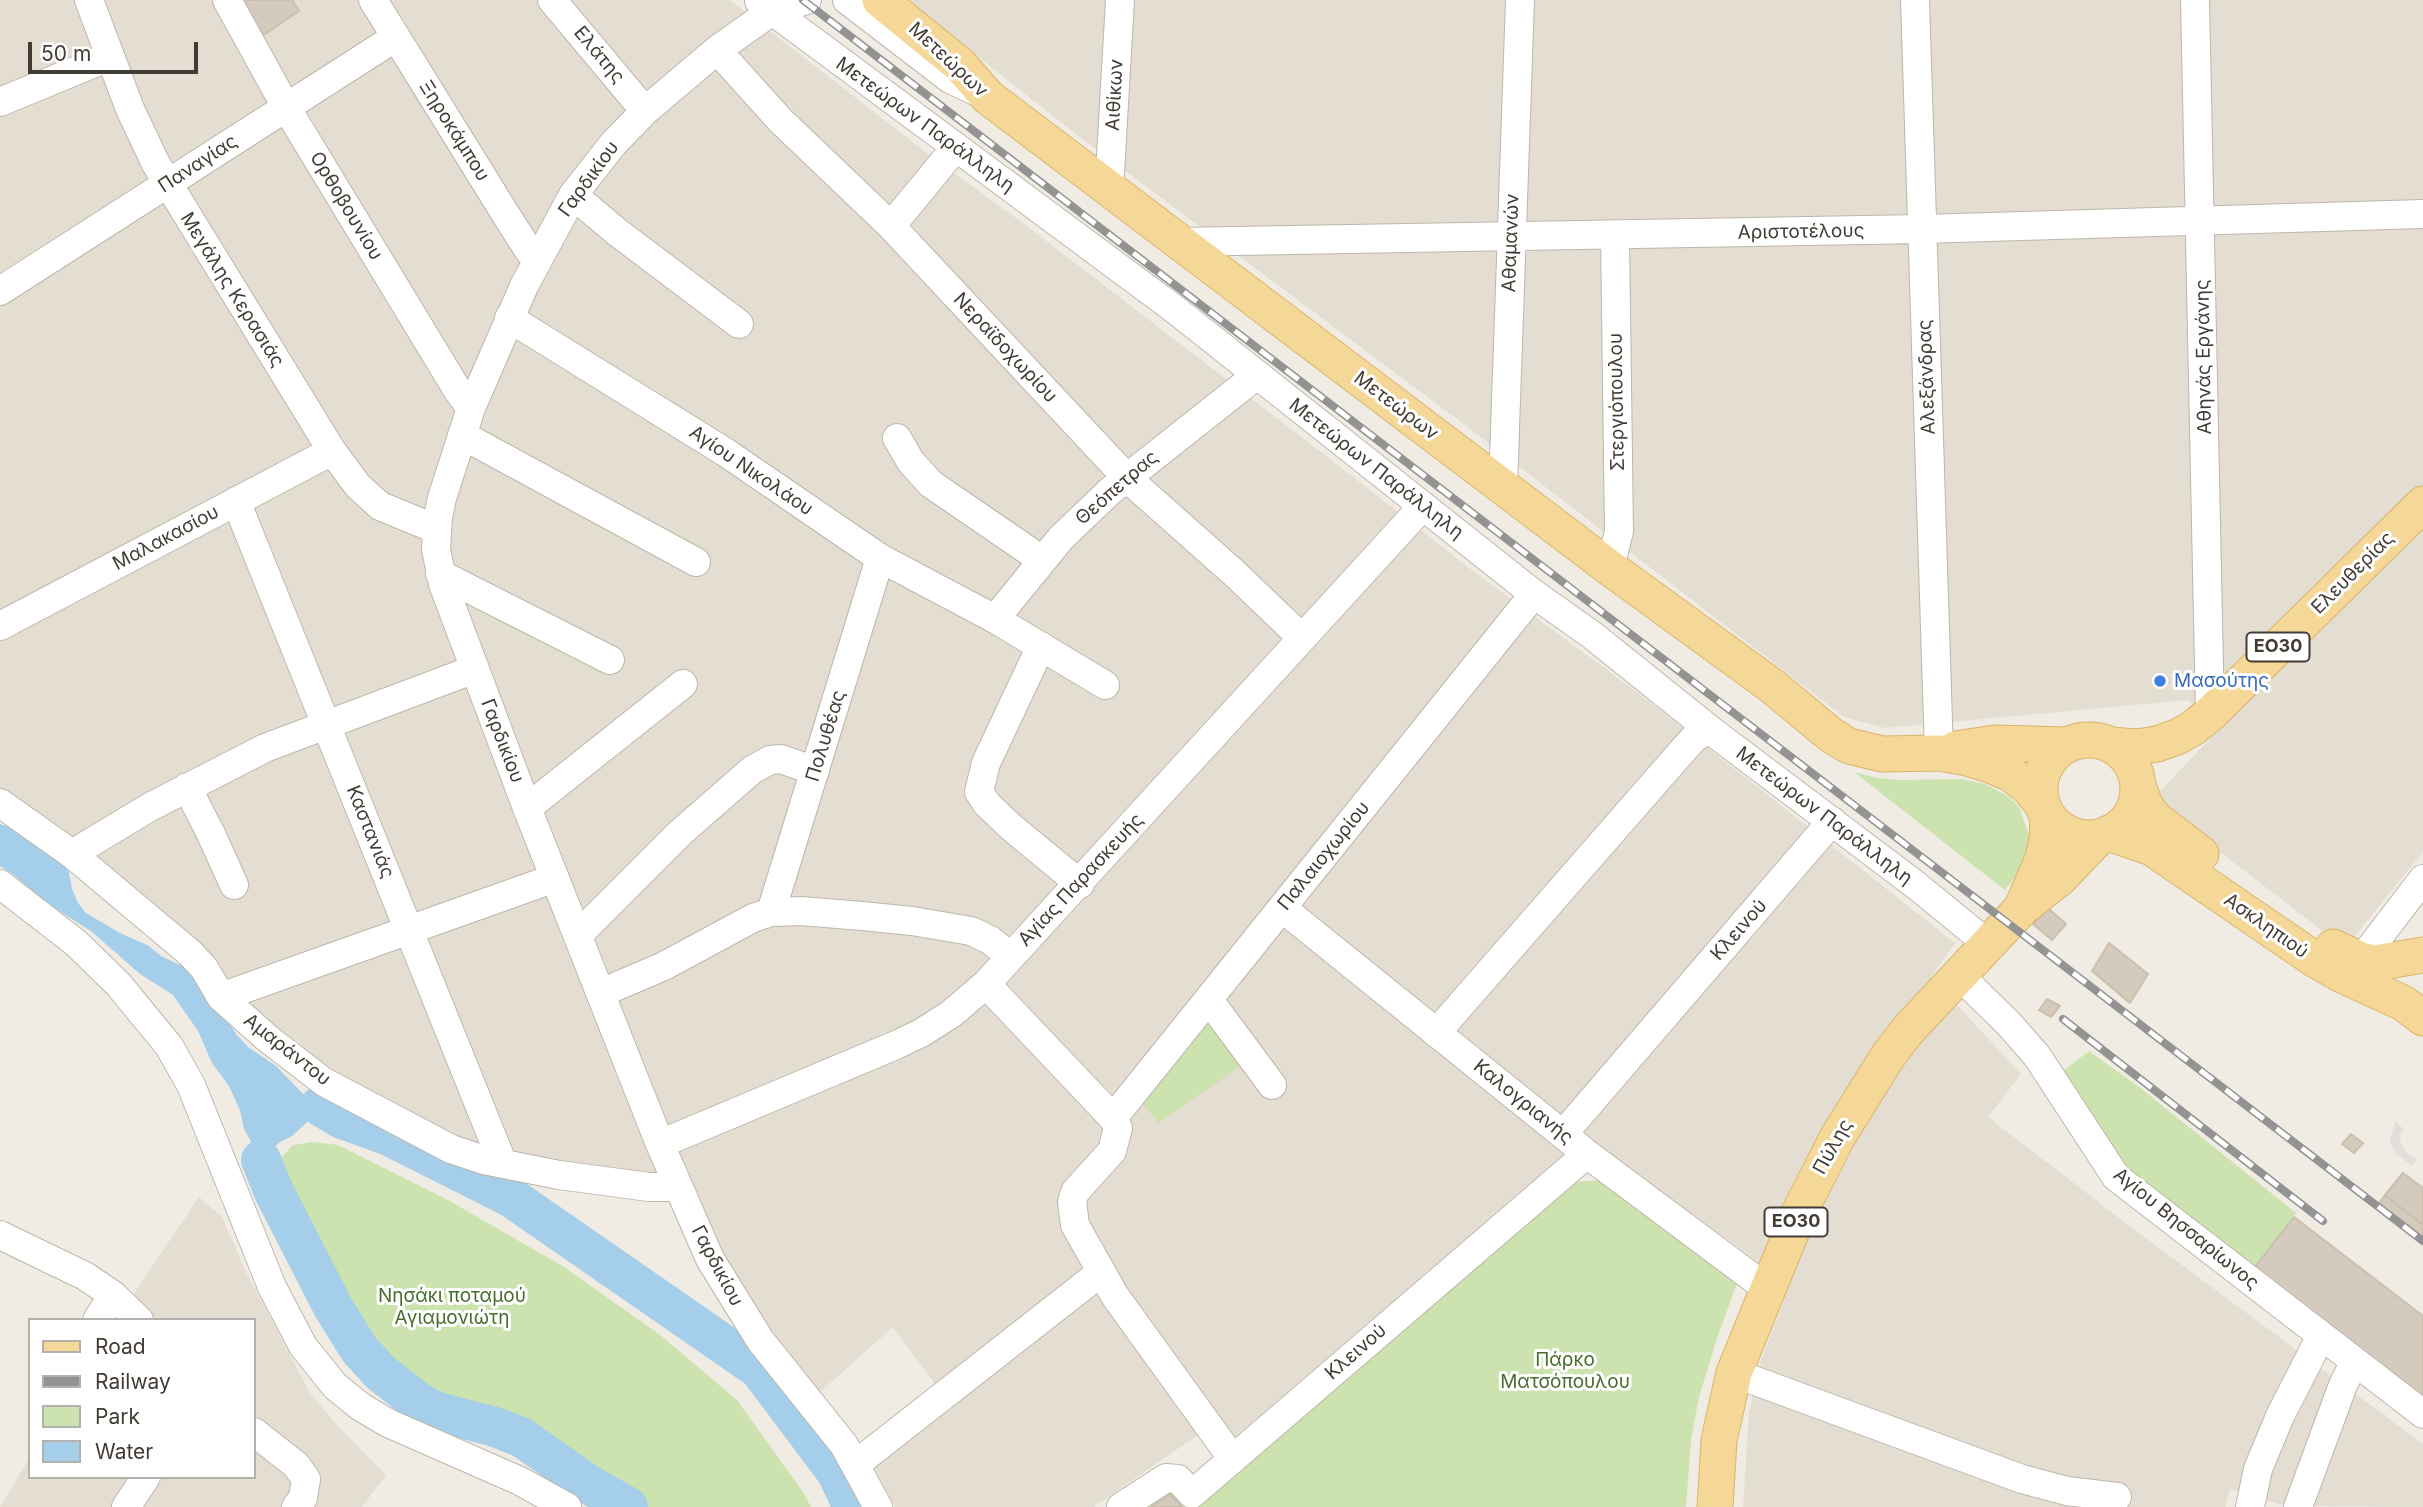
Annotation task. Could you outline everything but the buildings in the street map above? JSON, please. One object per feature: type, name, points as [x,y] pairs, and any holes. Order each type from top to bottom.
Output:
[{"type":"main road","name":"Μετεώρων","points":[[880,0],[960,65],[988,97],[1610,568],[1772,686],[1831,735],[1849,746],[1882,754],[1939,753],[1968,758],[2011,774],[2029,788],[2045,810]]},
{"type":"main road","name":"Ελευθερίας","points":[[2066,745],[2088,740],[2137,747],[2177,737],[2210,714],[2423,504]]},
{"type":"main road","name":"Μετεώρων","points":[[1939,753],[1994,743],[2066,745]]},
{"type":"main road","name":"ΕΟ30","points":[[2022,908],[2043,858],[2047,839],[2040,786],[2043,770],[2053,756],[2066,745]]},
{"type":"main road","points":[[2111,745],[2122,752],[2130,762],[2138,785]]},
{"type":"main road","name":"ΕΟ30","points":[[1989,945],[2022,908],[2060,878],[2104,835],[2122,825],[2137,800],[2138,785]]},
{"type":"main road","name":"Ασκληπιού","points":[[2138,785],[2145,805],[2166,830],[2326,944],[2361,960],[2375,963],[2423,955]]},
{"type":"main road","points":[[2045,810],[2058,827],[2071,835],[2084,838],[2104,835]]},
{"type":"main road","name":"Ασκληπιού","points":[[2104,835],[2152,848],[2314,959],[2423,1015]]},
{"type":"main road","name":"Πύλης","points":[[1715,1507],[1719,1440],[1734,1373],[1804,1203],[1837,1138],[1908,1030],[1989,945]]},
{"type":"main road","name":"Ασκληπιού","points":[[2423,965],[2417,994],[2423,1015]]},
{"type":"street","name":"Ορθοβουνίου","points":[[227,0],[286,107],[458,391],[471,408]]},
{"type":"street","name":"Ξηροκάμπου","points":[[373,0],[509,220],[538,260]]},
{"type":"street","name":"Ελάτης","points":[[552,0],[645,111]]},
{"type":"street","name":"Γαρδικίου","points":[[807,0],[770,4],[645,111],[613,144],[573,195],[509,318],[471,408],[445,489],[436,529],[436,549],[440,574],[527,808],[660,1144],[710,1259],[760,1340],[834,1429],[878,1507]]},
{"type":"street","points":[[847,0],[950,79],[988,97]]},
{"type":"street","name":"Αιθίκων","points":[[1109,190],[1120,0]]},
{"type":"street","name":"Αθαμανών","points":[[1503,487],[1520,0]]},
{"type":"street","name":"Αλεξάνδρας","points":[[1914,0],[1939,753]]},
{"type":"street","name":"Αθηνάς Εργάνης","points":[[2195,0],[2202,222],[2210,714]]},
{"type":"street","name":"Μεγάλης Κερασιάς","points":[[99,4],[109,57],[140,133],[167,185],[332,451],[358,486],[380,506],[436,529]]},
{"type":"street","name":"Μετεώρων Παράλληλη","points":[[770,4],[956,148],[1173,308],[1534,594],[1602,643],[1709,729],[1917,886],[1989,945]]},
{"type":"street","name":"Παναγίας","points":[[0,291],[396,37]]},
{"type":"street","name":"Νεραϊδοχωρίου","points":[[717,50],[780,120],[891,226],[1127,478],[1233,572],[1301,637]]},
{"type":"street","points":[[0,102],[109,57]]},
{"type":"street","points":[[891,226],[956,148]]},
{"type":"street","points":[[573,195],[617,232],[739,324]]},
{"type":"street","name":"Αριστοτέλους","points":[[1178,242],[1922,229],[2423,214]]},
{"type":"street","name":"Στεργιόπουλου","points":[[1610,568],[1619,531],[1615,235]]},
{"type":"street","name":"Αγίου Νικολάου","points":[[509,318],[725,452],[880,558],[995,619],[1105,685]]},
{"type":"street","name":"Θεόπετρας","points":[[995,619],[1060,538],[1127,478],[1257,376]]},
{"type":"street","points":[[463,435],[696,562]]},
{"type":"street","points":[[897,438],[911,462],[931,484],[1042,559]]},
{"type":"street","name":"Μαλακασίου","points":[[0,626],[332,451]]},
{"type":"street","name":"Καστανιάς","points":[[236,501],[503,1164]]},
{"type":"street","name":"Αγίας Παρασκευής","points":[[660,1144],[896,1045],[951,1014],[986,984],[1080,884],[1301,637],[1423,506]]},
{"type":"street","name":"Πολυθέας","points":[[771,912],[880,558]]},
{"type":"street","points":[[440,574],[610,660]]},
{"type":"street","name":"Παλαιοχωρίου","points":[[1113,1118],[1534,594]]},
{"type":"street","points":[[1041,646],[986,763],[979,792],[987,804],[1011,827],[1080,884]]},
{"type":"street","points":[[72,854],[187,787],[265,748],[475,668]]},
{"type":"street","points":[[527,808],[682,684]]},
{"type":"street","points":[[1436,1033],[1694,738],[1709,729]]},
{"type":"street","points":[[578,935],[680,833],[752,770],[767,761],[781,760],[815,771]]},
{"type":"street","points":[[187,787],[234,885]]},
{"type":"street","name":"Αμαράντου","points":[[0,803],[72,854],[190,953],[204,968],[221,997],[267,1038],[324,1082],[451,1149],[484,1160],[559,1175],[649,1187],[678,1187]]},
{"type":"street","name":"Κλεινού","points":[[1563,1135],[1832,821]]},
{"type":"street","points":[[221,997],[555,878]]},
{"type":"street","points":[[2361,960],[2423,879]]},
{"type":"street","points":[[0,884],[68,936],[95,961],[150,1020],[174,1053],[191,1085],[272,1287],[303,1346],[335,1386],[361,1408],[388,1423],[520,1481],[567,1507]]},
{"type":"street","name":"Καλογριανής","points":[[1282,908],[1587,1154],[1769,1290]]},
{"type":"street","points":[[601,993],[664,966],[753,918],[771,912],[801,911],[862,916],[971,931],[990,940],[1010,956]]},
{"type":"street","name":"Αγίου Βησσαρίωνος","points":[[1960,976],[2009,1024],[2036,1056],[2116,1178],[2423,1414]]},
{"type":"street","points":[[986,984],[1113,1118],[1118,1128],[1112,1151],[1075,1192],[1072,1202],[1075,1225],[1100,1273],[1232,1458]]},
{"type":"street","points":[[1209,1000],[1272,1084]]},
{"type":"street","name":"Κλεινού","points":[[1121,1507],[1166,1478],[1178,1479],[1192,1494],[1587,1154]]},
{"type":"street","points":[[0,1235],[85,1276],[113,1295],[137,1318]]},
{"type":"street","points":[[856,1464],[1100,1273]]},
{"type":"street","points":[[98,1318],[113,1295]]},
{"type":"street","points":[[2250,1507],[2262,1458],[2321,1336]]},
{"type":"street","points":[[2298,1507],[2343,1385],[2354,1363]]},
{"type":"street","points":[[1734,1373],[2022,1479],[2067,1491],[2117,1497]]},
{"type":"street","points":[[256,1434],[296,1465],[306,1479],[303,1498],[296,1507]]},
{"type":"street","points":[[127,1507],[145,1479]]},
{"type":"shaded area","points":[[0,0],[730,0],[1473,571],[1641,695],[1955,943],[1931,977],[2021,1074],[1988,1117],[2423,1444],[2423,1507],[2286,1506],[2230,1489],[2225,1507],[1743,1507],[1749,1411],[1761,1360],[1790,1285],[1585,1136],[1230,1441],[1215,1423],[1094,1507],[895,1507],[873,1464],[950,1404],[893,1327],[818,1394],[762,1325],[726,1261],[686,1165],[650,1179],[491,1153],[366,1096],[256,1016],[198,943],[0,789]]},
{"type":"shaded area","points":[[906,0],[2423,0],[2423,852],[2345,948],[2152,800],[2218,730],[2188,700],[1885,728],[1844,717],[1469,428],[1072,131]]},
{"type":"shaded area","points":[[2395,1122],[2403,1128],[2401,1145],[2417,1159],[2412,1166],[2394,1152],[2390,1140]]},
{"type":"shaded area","points":[[199,1197],[222,1217],[246,1272],[310,1393],[386,1475],[362,1507],[0,1507],[28,1460],[28,1479],[256,1479],[256,1318],[117,1318]]},
{"type":"green space","points":[[1854,772],[1901,780],[1962,779],[1985,784],[2009,797],[2019,807],[2030,838],[2018,873],[2005,890]]},
{"type":"green space","points":[[1211,1020],[1244,1064],[1158,1123],[1140,1100]]},
{"type":"green space","points":[[2089,1051],[2139,1087],[2296,1213],[2254,1268],[2116,1159],[2059,1074]]},
{"type":"green space","name":"Νησάκι ποταμού Αγιαμονιώτη","points":[[312,1142],[338,1145],[448,1200],[564,1267],[659,1334],[737,1400],[811,1507],[640,1507],[520,1428],[425,1395],[403,1383],[373,1355],[349,1324],[286,1205],[273,1173],[278,1161],[293,1145]]},
{"type":"green space","name":"Πάρκο Ματσόπουλου","points":[[1603,1180],[1738,1281],[1699,1397],[1691,1440],[1686,1507],[1135,1507],[1149,1496],[1223,1476],[1573,1182]]},
{"type":"water","points":[[0,824],[21,831],[57,858],[69,872],[72,889],[86,913],[149,946],[161,956],[203,976],[236,1034],[248,1047],[276,1066],[306,1097],[320,1106],[305,1124],[261,1160],[244,1129],[240,1110],[229,1086],[212,1063],[198,1031],[173,995],[140,974],[91,931],[45,902],[0,866]]},
{"type":"waterway","points":[[320,1106],[342,1119],[389,1136],[512,1198],[759,1369],[837,1473],[853,1507]]},
{"type":"waterway","points":[[261,1160],[274,1192],[333,1307],[359,1349],[381,1373],[434,1411],[495,1427],[521,1437],[588,1484],[628,1507]]},
{"type":"railway","points":[[803,0],[2423,1241]]},
{"type":"railway","points":[[2063,1019],[2323,1221]]},
{"type":"place","name":"Μασούτης","points":[[2160,681]]}]
